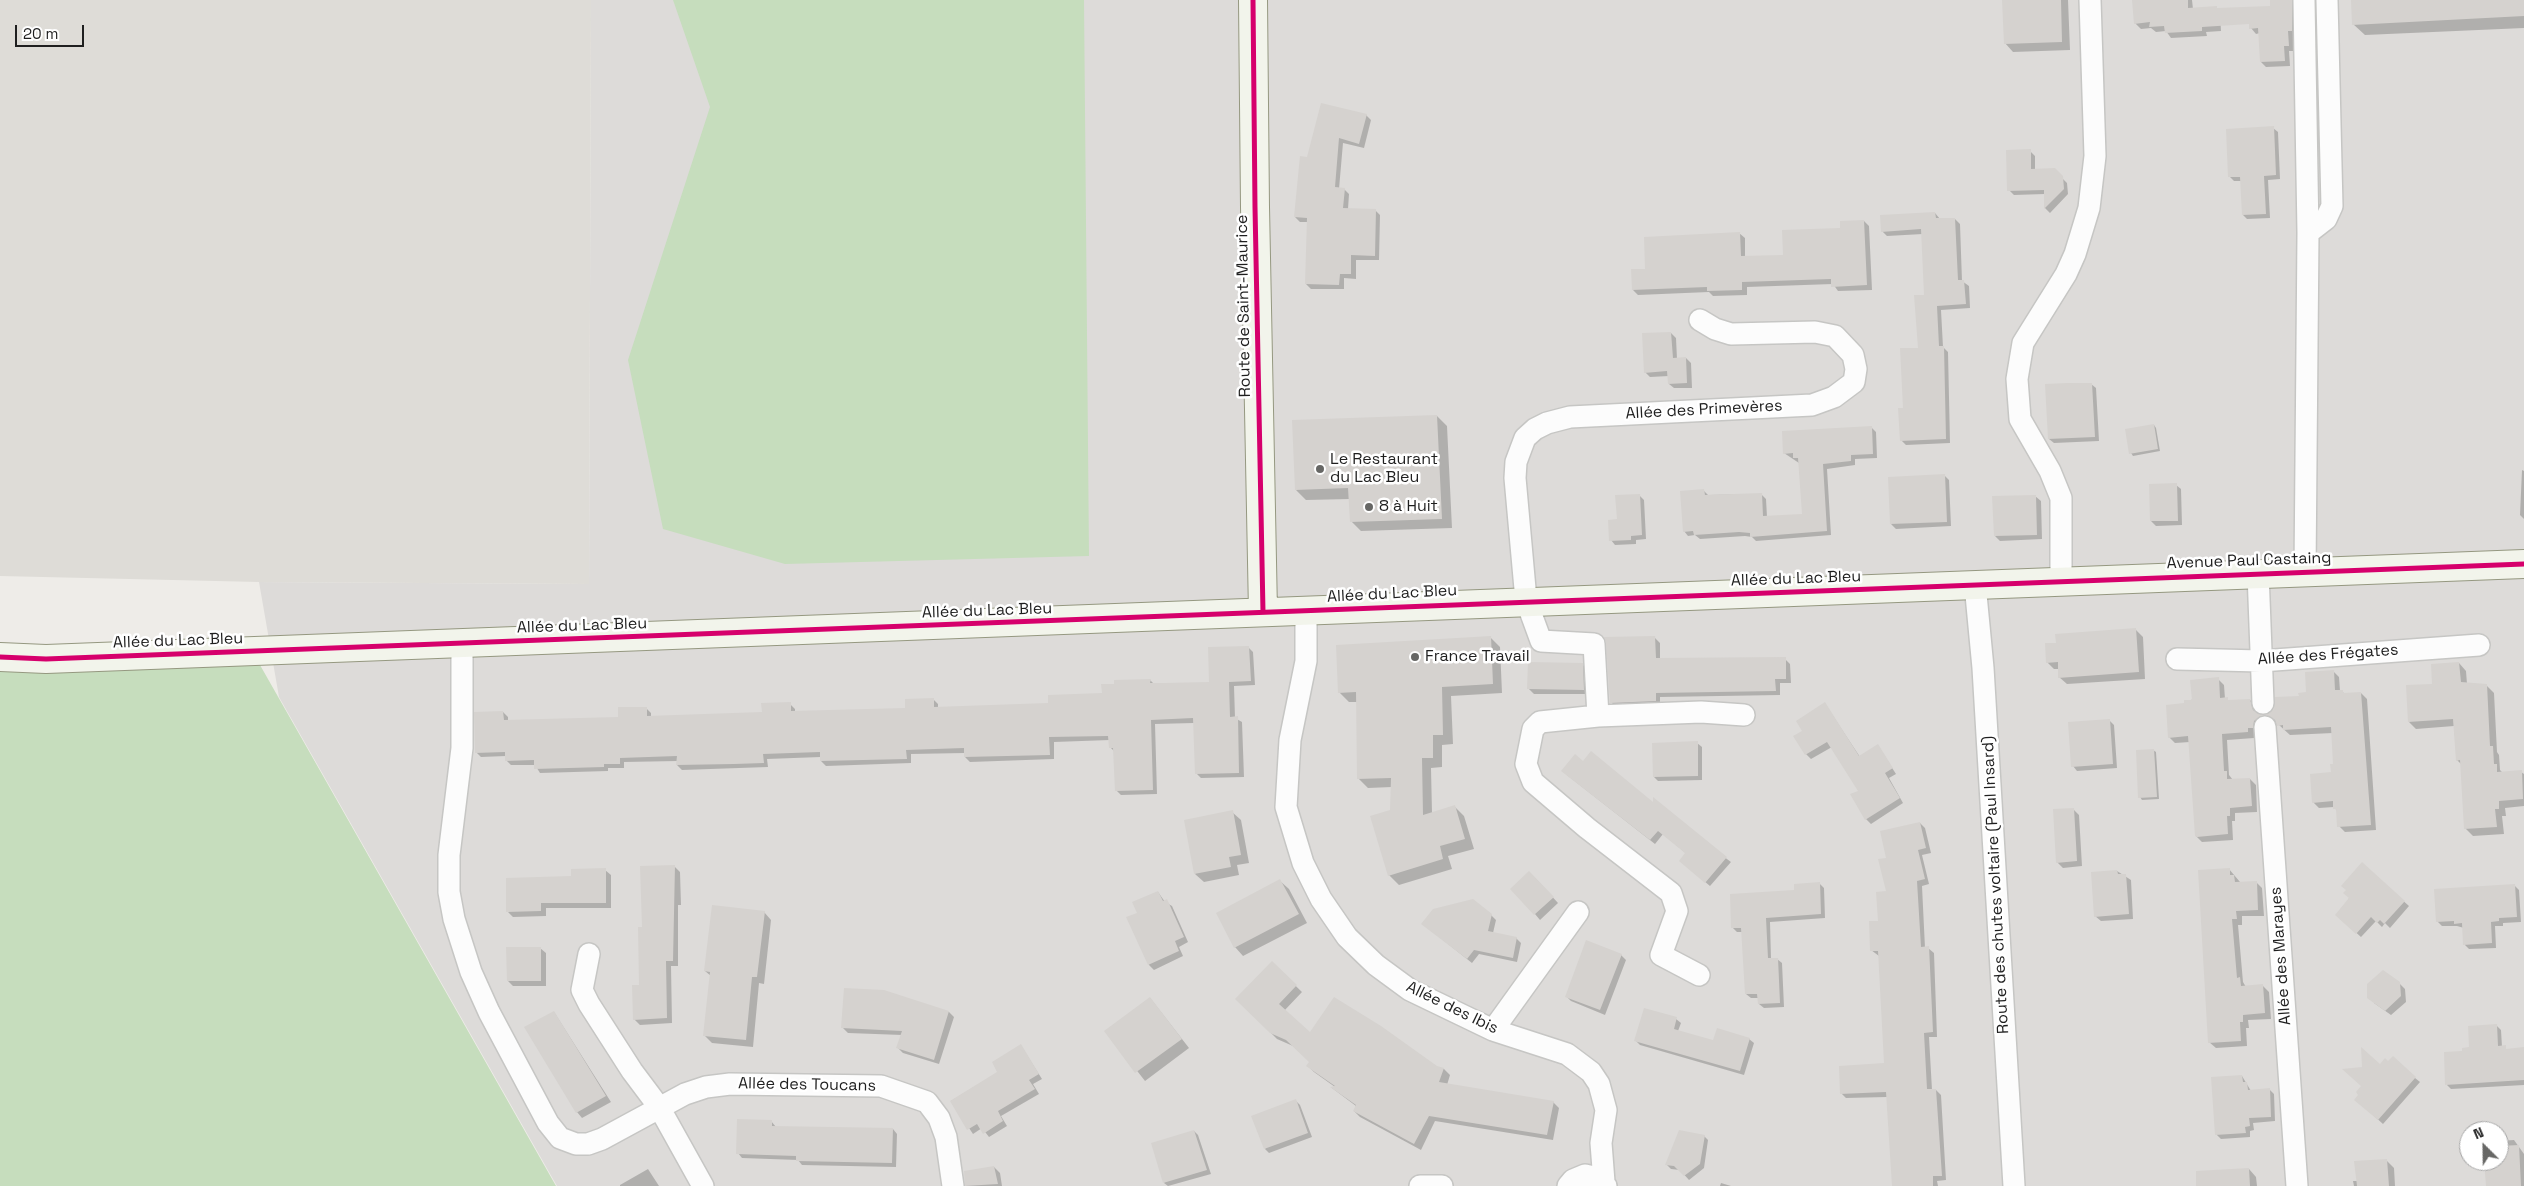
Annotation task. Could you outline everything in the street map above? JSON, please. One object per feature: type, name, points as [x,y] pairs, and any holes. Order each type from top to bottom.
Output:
[{"type":"street","name":"Route de Saint-Maurice","points":[[1253,0],[1254,207],[1264,612]]},
{"type":"street","points":[[2061,581],[2061,498],[2050,471],[2020,419],[2017,379],[2023,343],[2066,274],[2075,254],[2089,208],[2095,156],[2090,0]]},
{"type":"street","points":[[2304,0],[2308,233],[2305,572]]},
{"type":"street","points":[[2308,233],[2326,219],[2332,206],[2327,0]]},
{"type":"street","name":"Allée des Primevères","points":[[1526,600],[1516,462],[1525,438],[1535,429],[1556,419],[1570,417],[1812,405],[1834,397],[1854,382],[1856,369],[1853,355],[1835,336],[1815,332],[1731,334],[1715,329],[1700,320]]},
{"type":"street","points":[[2524,564],[2524,572]]},
{"type":"street","name":"Avenue Paul Castaing","points":[[1975,584],[2524,564]]},
{"type":"street","points":[[2258,573],[2263,703]]},
{"type":"street","name":"Allée du Lac Bleu","points":[[0,656],[46,659],[1975,584]]},
{"type":"street","name":"Route des chutes voltaire (Paul Insard)","points":[[1975,584],[1983,668],[2014,1186]]},
{"type":"street","points":[[1526,600],[1541,641],[1594,644],[1598,716]]},
{"type":"street","name":"Allée des Ibis","points":[[1306,611],[1306,661],[1290,740],[1286,797],[1292,831],[1303,863],[1321,899],[1347,937],[1376,965],[1410,990],[1492,1030],[1567,1054],[1591,1072],[1604,1097],[1606,1121],[1601,1143],[1605,1184]]},
{"type":"street","name":"Allée des Toucans","points":[[462,643],[462,748],[449,855],[449,892],[454,919],[471,972],[548,1123],[560,1138],[576,1144],[588,1144],[602,1139],[659,1106],[706,1087],[730,1084],[881,1086],[927,1102],[939,1118],[946,1137],[954,1186]]},
{"type":"street","name":"Allée des Frégates","points":[[2177,659],[2261,661],[2479,645]]},
{"type":"street","points":[[1699,974],[1661,955],[1677,912],[1671,893],[1587,828],[1534,782],[1526,764],[1533,729],[1540,722],[1598,716],[1701,712],[1744,715]]},
{"type":"street","name":"Allée des Marayes","points":[[2265,727],[2297,1186]]},
{"type":"street","points":[[1492,1030],[1578,912]]},
{"type":"street","points":[[589,954],[582,990],[632,1072],[659,1106],[703,1186]]},
{"type":"street","name":"Allée des Ibis","points":[[1568,1182],[1601,1143]]},
{"type":"street","points":[[1568,1182],[1591,1176],[1605,1184]]},
{"type":"street","points":[[1420,1186],[1442,1186]]},
{"type":"shaded area","points":[[0,0],[591,0],[589,584],[259,582],[0,576]]},
{"type":"shaded area","points":[[591,0],[2524,0],[2524,1186],[557,1186],[279,697],[259,582],[589,584]]},
{"type":"green space","points":[[673,0],[1084,0],[1089,556],[785,564],[663,529],[628,360],[710,107]]},
{"type":"green space","points":[[0,645],[260,665],[556,1186],[0,1186]]},
{"type":"building","points":[[2002,0],[2061,0],[2062,42],[2004,44]]},
{"type":"building","points":[[2132,0],[2188,0],[2188,8],[2217,6],[2217,8],[2270,6],[2270,0],[2292,0],[2292,31],[2288,31],[2289,46],[2284,46],[2285,61],[2260,62],[2258,28],[2249,29],[2249,24],[2202,27],[2202,31],[2165,33],[2164,26],[2149,27],[2150,22],[2134,24]]},
{"type":"building","points":[[2351,0],[2524,0],[2524,16],[2352,25]]},
{"type":"building","points":[[1321,103],[1367,114],[1359,144],[1339,138],[1335,187],[1345,188],[1343,208],[1376,209],[1375,256],[1351,255],[1351,274],[1340,274],[1339,285],[1305,284],[1307,218],[1294,217],[1300,156],[1307,157]]},
{"type":"building","points":[[2274,126],[2276,175],[2264,176],[2266,214],[2242,215],[2240,177],[2228,177],[2226,129]]},
{"type":"building","points":[[2031,149],[2031,169],[2055,168],[2063,176],[2064,189],[2044,209],[2044,190],[2007,191],[2006,150]]},
{"type":"building","points":[[1935,212],[1936,218],[1955,218],[1958,280],[1964,280],[1966,304],[1937,306],[1939,346],[1944,346],[1946,439],[1900,441],[1898,408],[1903,408],[1900,348],[1918,348],[1914,295],[1924,295],[1921,229],[1881,232],[1880,215]]},
{"type":"building","points":[[1864,220],[1867,285],[1831,287],[1831,279],[1742,282],[1742,290],[1707,291],[1707,287],[1632,290],[1631,269],[1645,269],[1644,237],[1740,232],[1741,256],[1783,255],[1782,230],[1840,228],[1840,221]]},
{"type":"building","points":[[1671,332],[1673,358],[1686,357],[1687,383],[1668,384],[1667,371],[1644,373],[1642,333]]},
{"type":"building","points":[[2092,383],[2095,437],[2048,439],[2045,384]]},
{"type":"building","points":[[1437,415],[1442,519],[1350,522],[1348,488],[1295,490],[1292,420]]},
{"type":"building","points":[[2154,424],[2158,449],[2129,454],[2125,429]]},
{"type":"building","points":[[1872,426],[1873,454],[1851,455],[1851,461],[1823,464],[1827,531],[1750,537],[1750,533],[1739,532],[1694,535],[1693,531],[1683,532],[1680,491],[1704,489],[1705,495],[1762,493],[1763,516],[1802,514],[1798,458],[1793,458],[1793,453],[1783,454],[1782,431]]},
{"type":"building","points":[[1945,474],[1947,522],[1890,524],[1888,477]]},
{"type":"building","points":[[2177,483],[2178,521],[2150,521],[2149,484]]},
{"type":"building","points":[[1640,494],[1642,535],[1631,536],[1631,540],[1609,541],[1608,520],[1617,519],[1615,495]]},
{"type":"building","points":[[2036,495],[2037,535],[1994,536],[1992,496]]},
{"type":"building","points":[[2136,628],[2139,672],[2058,678],[2058,662],[2046,663],[2045,643],[2056,643],[2055,634]]},
{"type":"building","points":[[1491,636],[1493,684],[1442,687],[1443,735],[1433,735],[1433,758],[1422,758],[1423,815],[1455,805],[1465,839],[1440,846],[1443,859],[1388,876],[1370,816],[1390,810],[1391,778],[1357,779],[1356,692],[1338,693],[1336,645]]},
{"type":"building","points":[[1655,636],[1656,658],[1786,657],[1786,679],[1775,679],[1776,691],[1656,693],[1656,701],[1610,703],[1604,637]]},
{"type":"building","points":[[1249,646],[1251,681],[1229,682],[1230,717],[1238,716],[1239,773],[1195,774],[1193,718],[1151,720],[1153,790],[1115,791],[1113,748],[1109,748],[1108,736],[1049,737],[1050,755],[964,757],[964,748],[906,750],[907,759],[820,761],[820,752],[763,754],[764,763],[734,764],[676,765],[677,756],[620,758],[620,764],[604,764],[604,767],[534,769],[534,760],[505,761],[505,752],[475,753],[474,712],[503,711],[504,720],[618,717],[618,707],[647,707],[647,716],[762,712],[761,703],[791,702],[791,711],[905,708],[905,699],[934,698],[934,707],[1048,703],[1048,695],[1102,693],[1101,684],[1114,684],[1114,680],[1151,679],[1150,683],[1209,682],[1208,647]]},
{"type":"building","points":[[1528,662],[1583,663],[1584,690],[1527,689]]},
{"type":"building","points":[[2459,662],[2461,682],[2487,684],[2490,746],[2493,746],[2494,764],[2497,764],[2497,772],[2522,770],[2523,799],[2499,801],[2499,809],[2495,809],[2497,827],[2464,829],[2460,760],[2456,761],[2453,719],[2408,722],[2406,685],[2432,684],[2431,664]]},
{"type":"building","points":[[2334,670],[2335,690],[2343,690],[2343,693],[2361,692],[2371,825],[2337,827],[2336,809],[2333,809],[2333,801],[2312,803],[2310,774],[2331,772],[2330,764],[2333,764],[2331,727],[2283,730],[2283,725],[2277,726],[2275,720],[2266,715],[2274,709],[2275,697],[2299,696],[2298,693],[2306,692],[2305,672]]},
{"type":"building","points":[[2219,677],[2220,698],[2228,697],[2228,700],[2250,699],[2253,710],[2262,715],[2254,721],[2253,728],[2248,728],[2248,732],[2222,734],[2224,771],[2227,771],[2227,779],[2250,778],[2252,806],[2230,808],[2230,816],[2227,816],[2228,834],[2197,837],[2195,836],[2188,736],[2168,738],[2166,705],[2184,703],[2184,700],[2192,700],[2190,680]]},
{"type":"building","points":[[1825,702],[1859,756],[1878,744],[1893,768],[1885,773],[1900,798],[1865,820],[1850,794],[1858,791],[1827,742],[1805,755],[1793,736],[1802,731],[1796,721]]},
{"type":"building","points":[[2110,719],[2113,764],[2071,767],[2068,722]]},
{"type":"building","points":[[1698,741],[1698,776],[1653,777],[1652,743]]},
{"type":"building","points":[[2154,749],[2157,797],[2138,798],[2136,750]]},
{"type":"building","points":[[1591,751],[1653,802],[1653,797],[1727,857],[1705,883],[1679,861],[1685,853],[1658,831],[1650,840],[1561,771],[1575,754],[1583,761]]},
{"type":"building","points":[[2074,808],[2077,861],[2056,863],[2053,809]]},
{"type":"building","points":[[1233,810],[1241,855],[1229,857],[1231,867],[1194,874],[1184,820]]},
{"type":"building","points":[[1920,822],[1926,848],[1918,850],[1925,879],[1917,881],[1921,947],[1929,946],[1933,1032],[1924,1033],[1927,1089],[1936,1089],[1942,1176],[1933,1176],[1933,1186],[1892,1186],[1886,1092],[1840,1094],[1839,1066],[1884,1063],[1878,951],[1870,951],[1869,921],[1878,921],[1876,892],[1886,891],[1878,859],[1886,858],[1880,831]]},
{"type":"building","points":[[2362,862],[2405,901],[2384,924],[2380,920],[2377,923],[2371,917],[2356,934],[2335,915],[2349,898],[2343,893],[2346,890],[2341,886]]},
{"type":"building","points":[[675,865],[673,961],[666,961],[667,1018],[633,1020],[632,985],[639,985],[638,927],[642,927],[640,866]]},
{"type":"building","points":[[606,868],[606,903],[541,903],[541,911],[506,912],[506,878],[571,876],[571,869]]},
{"type":"building","points":[[2230,868],[2230,875],[2234,875],[2235,882],[2257,881],[2258,910],[2236,911],[2237,919],[2232,919],[2237,978],[2240,977],[2241,986],[2263,984],[2265,1013],[2243,1015],[2243,1022],[2240,1022],[2241,1041],[2208,1043],[2198,870]]},
{"type":"building","points":[[2117,870],[2118,874],[2126,874],[2129,914],[2094,917],[2091,872]]},
{"type":"building","points":[[1529,871],[1554,897],[1534,915],[1510,889]]},
{"type":"building","points":[[1280,879],[1299,914],[1234,948],[1216,913]]},
{"type":"building","points":[[1820,882],[1821,914],[1766,918],[1768,958],[1778,958],[1780,1003],[1758,1004],[1757,994],[1745,994],[1741,928],[1731,928],[1730,894],[1794,890],[1794,884]]},
{"type":"building","points":[[2515,884],[2517,917],[2499,918],[2499,921],[2491,922],[2492,943],[2463,945],[2462,923],[2454,924],[2454,921],[2436,922],[2434,889]]},
{"type":"building","points":[[1158,891],[1163,901],[1167,899],[1184,937],[1175,941],[1179,951],[1148,965],[1126,917],[1137,913],[1132,902]]},
{"type":"building","points":[[1473,899],[1492,914],[1488,931],[1517,937],[1513,958],[1474,950],[1467,959],[1421,924],[1433,909]]},
{"type":"building","points":[[712,905],[765,911],[757,977],[752,977],[746,1040],[703,1036],[710,972],[704,971]]},
{"type":"building","points":[[1586,940],[1622,954],[1600,1010],[1565,997]]},
{"type":"building","points":[[506,947],[541,947],[541,981],[507,981]]},
{"type":"building","points":[[1272,961],[1297,985],[1279,1004],[1310,1032],[1334,997],[1381,1026],[1437,1066],[1444,1068],[1439,1082],[1554,1101],[1547,1135],[1429,1116],[1414,1144],[1353,1111],[1356,1105],[1330,1087],[1335,1086],[1306,1066],[1309,1062],[1286,1040],[1270,1033],[1235,999]]},
{"type":"building","points":[[2383,970],[2400,982],[2401,996],[2385,1011],[2367,998],[2367,984]]},
{"type":"building","points":[[844,988],[884,990],[949,1011],[934,1060],[896,1048],[902,1031],[841,1028]]},
{"type":"building","points":[[1150,997],[1182,1039],[1135,1073],[1104,1031]]},
{"type":"building","points":[[1644,1008],[1677,1017],[1674,1029],[1695,1035],[1713,1040],[1717,1028],[1750,1038],[1740,1071],[1634,1041]]},
{"type":"building","points":[[554,1011],[606,1096],[576,1113],[524,1027]]},
{"type":"building","points":[[2497,1024],[2498,1046],[2506,1045],[2506,1049],[2524,1047],[2524,1080],[2445,1085],[2444,1052],[2462,1051],[2462,1048],[2469,1047],[2468,1026]]},
{"type":"building","points":[[1021,1044],[1039,1074],[1029,1080],[1035,1089],[998,1111],[1003,1121],[983,1134],[977,1124],[967,1130],[950,1101],[997,1072],[992,1062]]},
{"type":"building","points":[[2361,1047],[2380,1064],[2385,1058],[2388,1061],[2393,1056],[2416,1077],[2378,1120],[2354,1100],[2358,1095],[2356,1092],[2361,1086],[2342,1069],[2362,1067]]},
{"type":"building","points":[[2242,1075],[2243,1082],[2247,1082],[2248,1090],[2270,1088],[2271,1117],[2249,1118],[2250,1126],[2245,1127],[2246,1133],[2215,1135],[2211,1077]]},
{"type":"building","points":[[1296,1099],[1308,1133],[1264,1149],[1251,1116]]},
{"type":"building","points":[[737,1119],[772,1120],[772,1126],[893,1128],[892,1163],[796,1161],[796,1156],[736,1154]]},
{"type":"building","points":[[1194,1130],[1207,1170],[1163,1183],[1151,1143]]},
{"type":"building","points":[[1679,1130],[1705,1135],[1700,1164],[1684,1176],[1674,1166],[1665,1165]]},
{"type":"building","points":[[2519,1145],[2521,1186],[2486,1186],[2485,1171],[2509,1171],[2509,1146]]},
{"type":"building","points":[[2387,1159],[2389,1186],[2357,1186],[2354,1161]]},
{"type":"building","points":[[994,1166],[998,1184],[965,1186],[964,1171]]},
{"type":"building","points":[[2249,1168],[2250,1186],[2196,1186],[2196,1171]]},
{"type":"cycle path","points":[[1253,0],[1263,612]]},
{"type":"cycle path","points":[[0,657],[46,659],[2524,564]]},
{"type":"place","name":"Le Restaurant du Lac Bleu","points":[[1320,469]]},
{"type":"place","name":"8 à Huit","points":[[1369,507]]},
{"type":"place","name":"France Travail","points":[[1415,657]]}]
